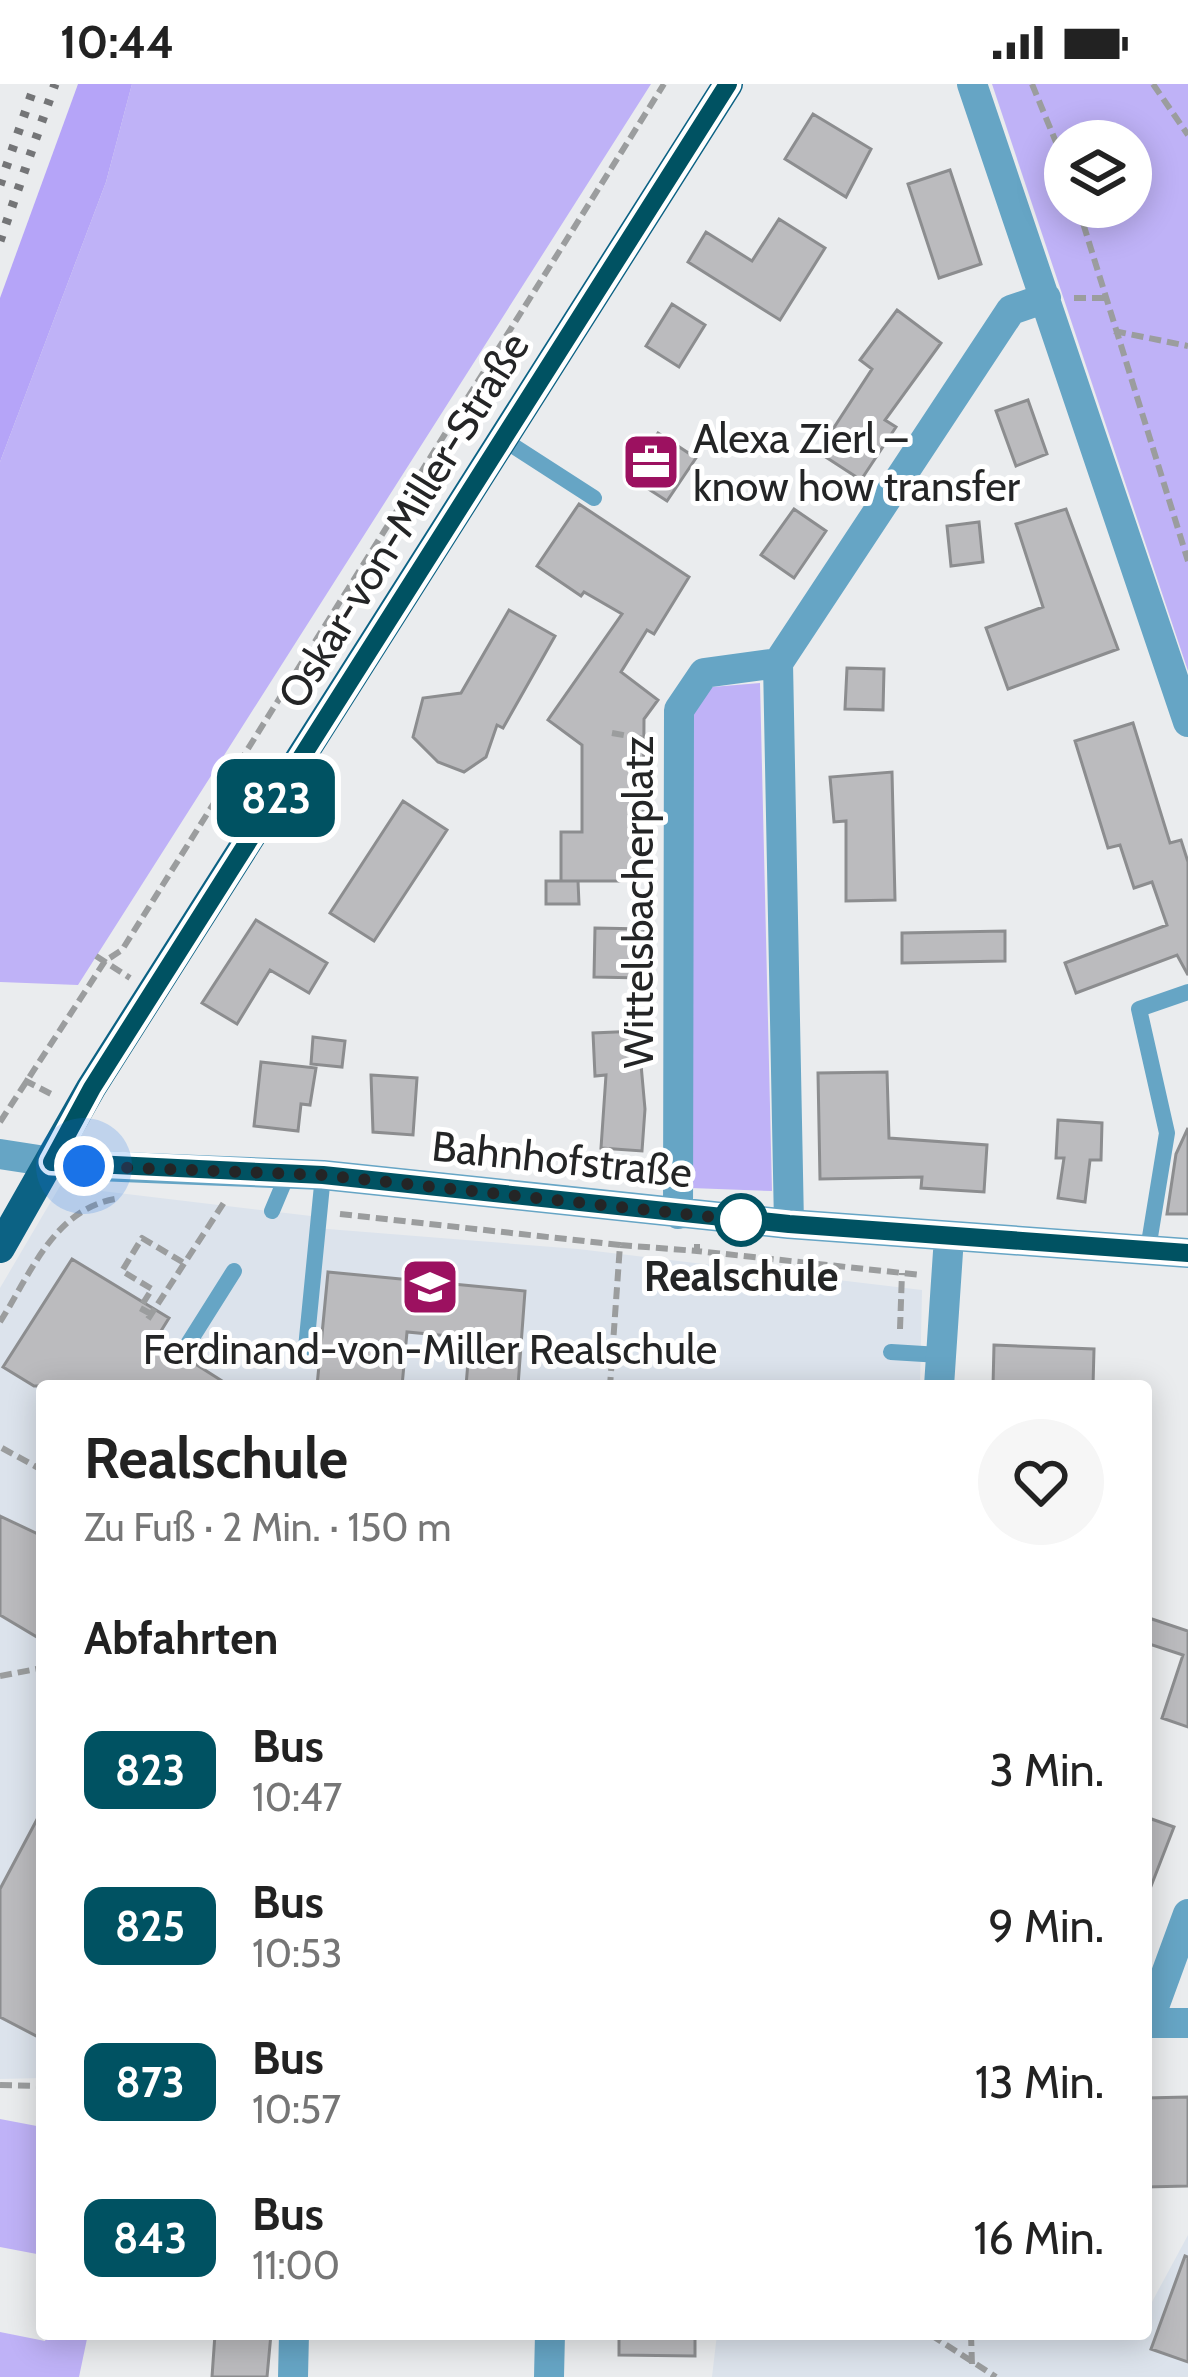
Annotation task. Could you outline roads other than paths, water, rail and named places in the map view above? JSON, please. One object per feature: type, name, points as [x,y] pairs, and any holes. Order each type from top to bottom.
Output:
[{"type":"main road","name":"Oskar-von-Miller-Straße","points":[[0,1248],[92,1088],[728,84]]},
{"type":"street","points":[[972,84],[1188,722]]},
{"type":"street","points":[[789,1224],[778,663],[1011,310],[1046,298]]},
{"type":"street","name":"Wittelsbacherplatz","points":[[688,1223],[679,710],[704,673],[778,663]]},
{"type":"street","name":"Bahnhofstraße","points":[[0,1154],[124,1167],[323,1175],[688,1223],[789,1224],[1188,1253]]},
{"type":"street","points":[[940,1371],[949,1237]]},
{"type":"street","points":[[1152,2010],[1188,1914]]},
{"type":"street","points":[[1152,2023],[1188,2023]]},
{"type":"street","points":[[293,2377],[294,2340]]},
{"type":"street","points":[[549,2377],[550,2340]]},
{"type":"lane","points":[[504,440],[594,498]]},
{"type":"lane","points":[[1148,1249],[1167,1133],[1139,1010],[1188,992]]},
{"type":"lane","points":[[272,1211],[288,1173]]},
{"type":"lane","points":[[306,1348],[323,1175]]},
{"type":"lane","points":[[188,1343],[234,1271]]},
{"type":"lane","points":[[891,1352],[940,1371]]},
{"type":"railway","points":[[0,185],[35,84]]},
{"type":"railway","points":[[0,241],[55,84]]},
{"type":"place","name":"Alexa Zierl – know how transfer","points":[[651,462]]},
{"type":"place","name":"Realschule","points":[[741,1220]]},
{"type":"place","name":"Ferdinand-von-Miller Realschule","points":[[430,1287]]}]
